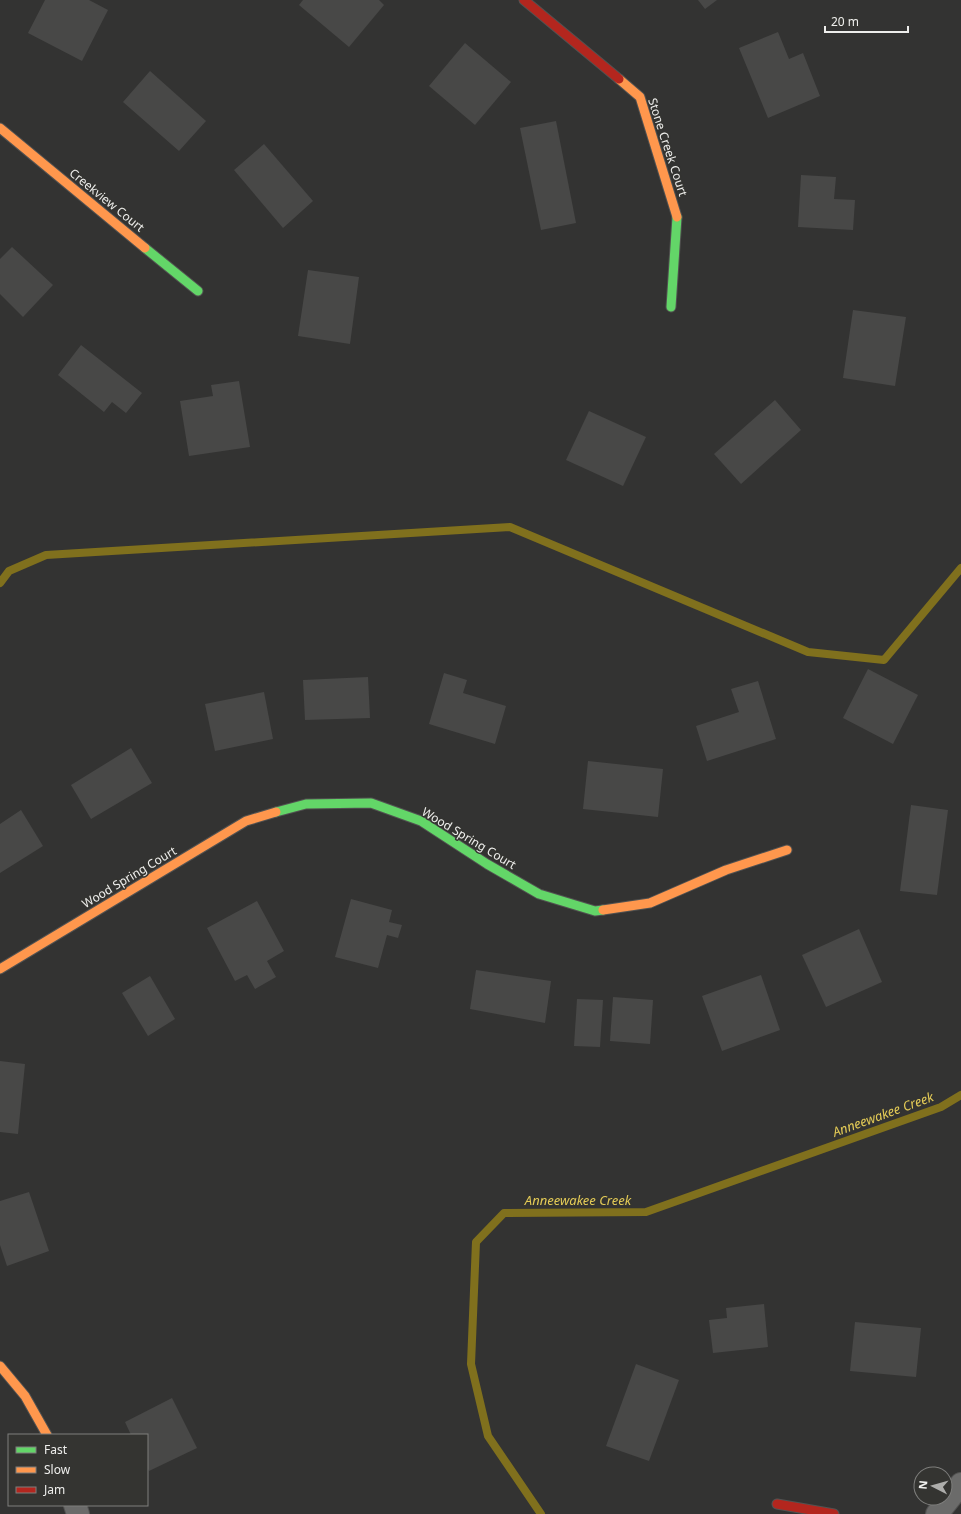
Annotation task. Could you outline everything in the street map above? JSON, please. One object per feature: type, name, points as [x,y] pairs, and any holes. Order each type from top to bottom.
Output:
[{"type":"street","name":"Stone Creek Court","points":[[524,0],[640,97],[678,220],[672,307]]},
{"type":"street","name":"Creekview Court","points":[[0,128],[198,291]]},
{"type":"street","name":"Wood Spring Court","points":[[0,969],[246,821],[306,804],[371,803],[421,821],[487,864],[539,894],[595,911],[650,904],[726,870],[787,850]]},
{"type":"street","points":[[0,1366],[25,1396],[46,1434]]},
{"type":"street","points":[[937,1514],[961,1484]]},
{"type":"street","points":[[777,1504],[834,1514]]},
{"type":"building","points":[[45,0],[89,0],[108,10],[82,61],[28,33]]},
{"type":"building","points":[[303,0],[379,0],[384,5],[349,47],[299,5]]},
{"type":"building","points":[[698,0],[717,0],[705,9]]},
{"type":"building","points":[[778,32],[789,59],[803,53],[820,96],[768,118],[739,48]]},
{"type":"building","points":[[465,43],[511,82],[475,125],[429,86]]},
{"type":"building","points":[[150,71],[206,121],[179,151],[123,102]]},
{"type":"building","points":[[556,121],[576,223],[541,230],[520,128]]},
{"type":"building","points":[[264,144],[313,201],[283,228],[234,170]]},
{"type":"building","points":[[801,175],[836,177],[834,199],[855,200],[853,230],[798,227]]},
{"type":"building","points":[[12,247],[53,285],[23,317],[0,294],[0,259]]},
{"type":"building","points":[[308,270],[359,277],[350,344],[298,336]]},
{"type":"building","points":[[853,310],[906,317],[895,386],[843,378]]},
{"type":"building","points":[[81,345],[142,393],[126,413],[112,402],[104,412],[58,375]]},
{"type":"building","points":[[239,381],[250,447],[189,456],[180,401],[213,396],[211,385]]},
{"type":"building","points":[[775,400],[801,430],[741,484],[714,454]]},
{"type":"building","points":[[589,411],[646,437],[623,486],[566,460]]},
{"type":"building","points":[[868,669],[918,695],[893,744],[843,718]]},
{"type":"building","points":[[444,673],[467,680],[463,693],[506,706],[495,744],[429,724]]},
{"type":"building","points":[[368,677],[370,718],[305,720],[303,680]]},
{"type":"building","points":[[758,681],[776,739],[707,761],[696,726],[739,712],[731,689]]},
{"type":"building","points":[[264,692],[273,739],[215,751],[205,704]]},
{"type":"building","points":[[131,748],[152,783],[91,819],[71,785]]},
{"type":"building","points":[[588,761],[663,769],[658,817],[583,809]]},
{"type":"building","points":[[911,805],[948,810],[937,895],[900,891]]},
{"type":"building","points":[[21,810],[43,846],[0,873],[0,824]]},
{"type":"building","points":[[351,899],[392,910],[389,922],[402,925],[398,938],[387,935],[378,968],[335,957]]},
{"type":"building","points":[[257,901],[284,951],[267,961],[276,977],[255,989],[247,975],[235,981],[207,928]]},
{"type":"building","points":[[859,929],[882,982],[826,1007],[802,955]]},
{"type":"building","points":[[476,970],[551,981],[545,1023],[470,1009]]},
{"type":"building","points":[[761,975],[780,1030],[722,1051],[702,996]]},
{"type":"building","points":[[150,976],[175,1019],[148,1036],[122,993]]},
{"type":"building","points":[[613,997],[653,1000],[650,1044],[610,1041]]},
{"type":"building","points":[[577,999],[603,1000],[600,1047],[574,1046]]},
{"type":"building","points":[[0,1061],[25,1064],[18,1134],[0,1132]]},
{"type":"building","points":[[29,1192],[49,1251],[7,1266],[0,1245],[0,1201]]},
{"type":"building","points":[[764,1304],[768,1347],[713,1353],[709,1320],[727,1318],[726,1308]]},
{"type":"building","points":[[855,1322],[921,1328],[916,1377],[850,1371]]},
{"type":"building","points":[[636,1364],[679,1380],[649,1461],[606,1446]]},
{"type":"building","points":[[172,1398],[197,1448],[149,1471],[148,1434],[131,1434],[125,1422]]},
{"type":"waterway","points":[[0,583],[9,571],[46,555],[510,527],[808,652],[884,660],[961,568]]},
{"type":"waterway","name":"Anneewakee Creek","points":[[541,1514],[488,1436],[471,1364],[476,1242],[504,1213],[646,1212],[941,1107],[961,1095]]},
{"type":"traffic: fast","points":[[671,307],[677,217]]},
{"type":"traffic: fast","points":[[145,248],[198,291]]},
{"type":"traffic: fast","points":[[276,812],[306,804],[371,803],[421,821],[487,864],[539,894],[595,911],[603,910]]},
{"type":"traffic: slow","points":[[619,79],[640,97],[677,217]]},
{"type":"traffic: slow","points":[[0,128],[145,248]]},
{"type":"traffic: slow","points":[[0,969],[246,821],[276,812]]},
{"type":"traffic: slow","points":[[603,910],[650,903],[726,870],[787,850]]},
{"type":"traffic: slow","points":[[0,1366],[25,1396],[46,1434]]},
{"type":"traffic: jam","points":[[524,0],[619,79]]},
{"type":"traffic: jam","points":[[777,1504],[834,1514]]}]
